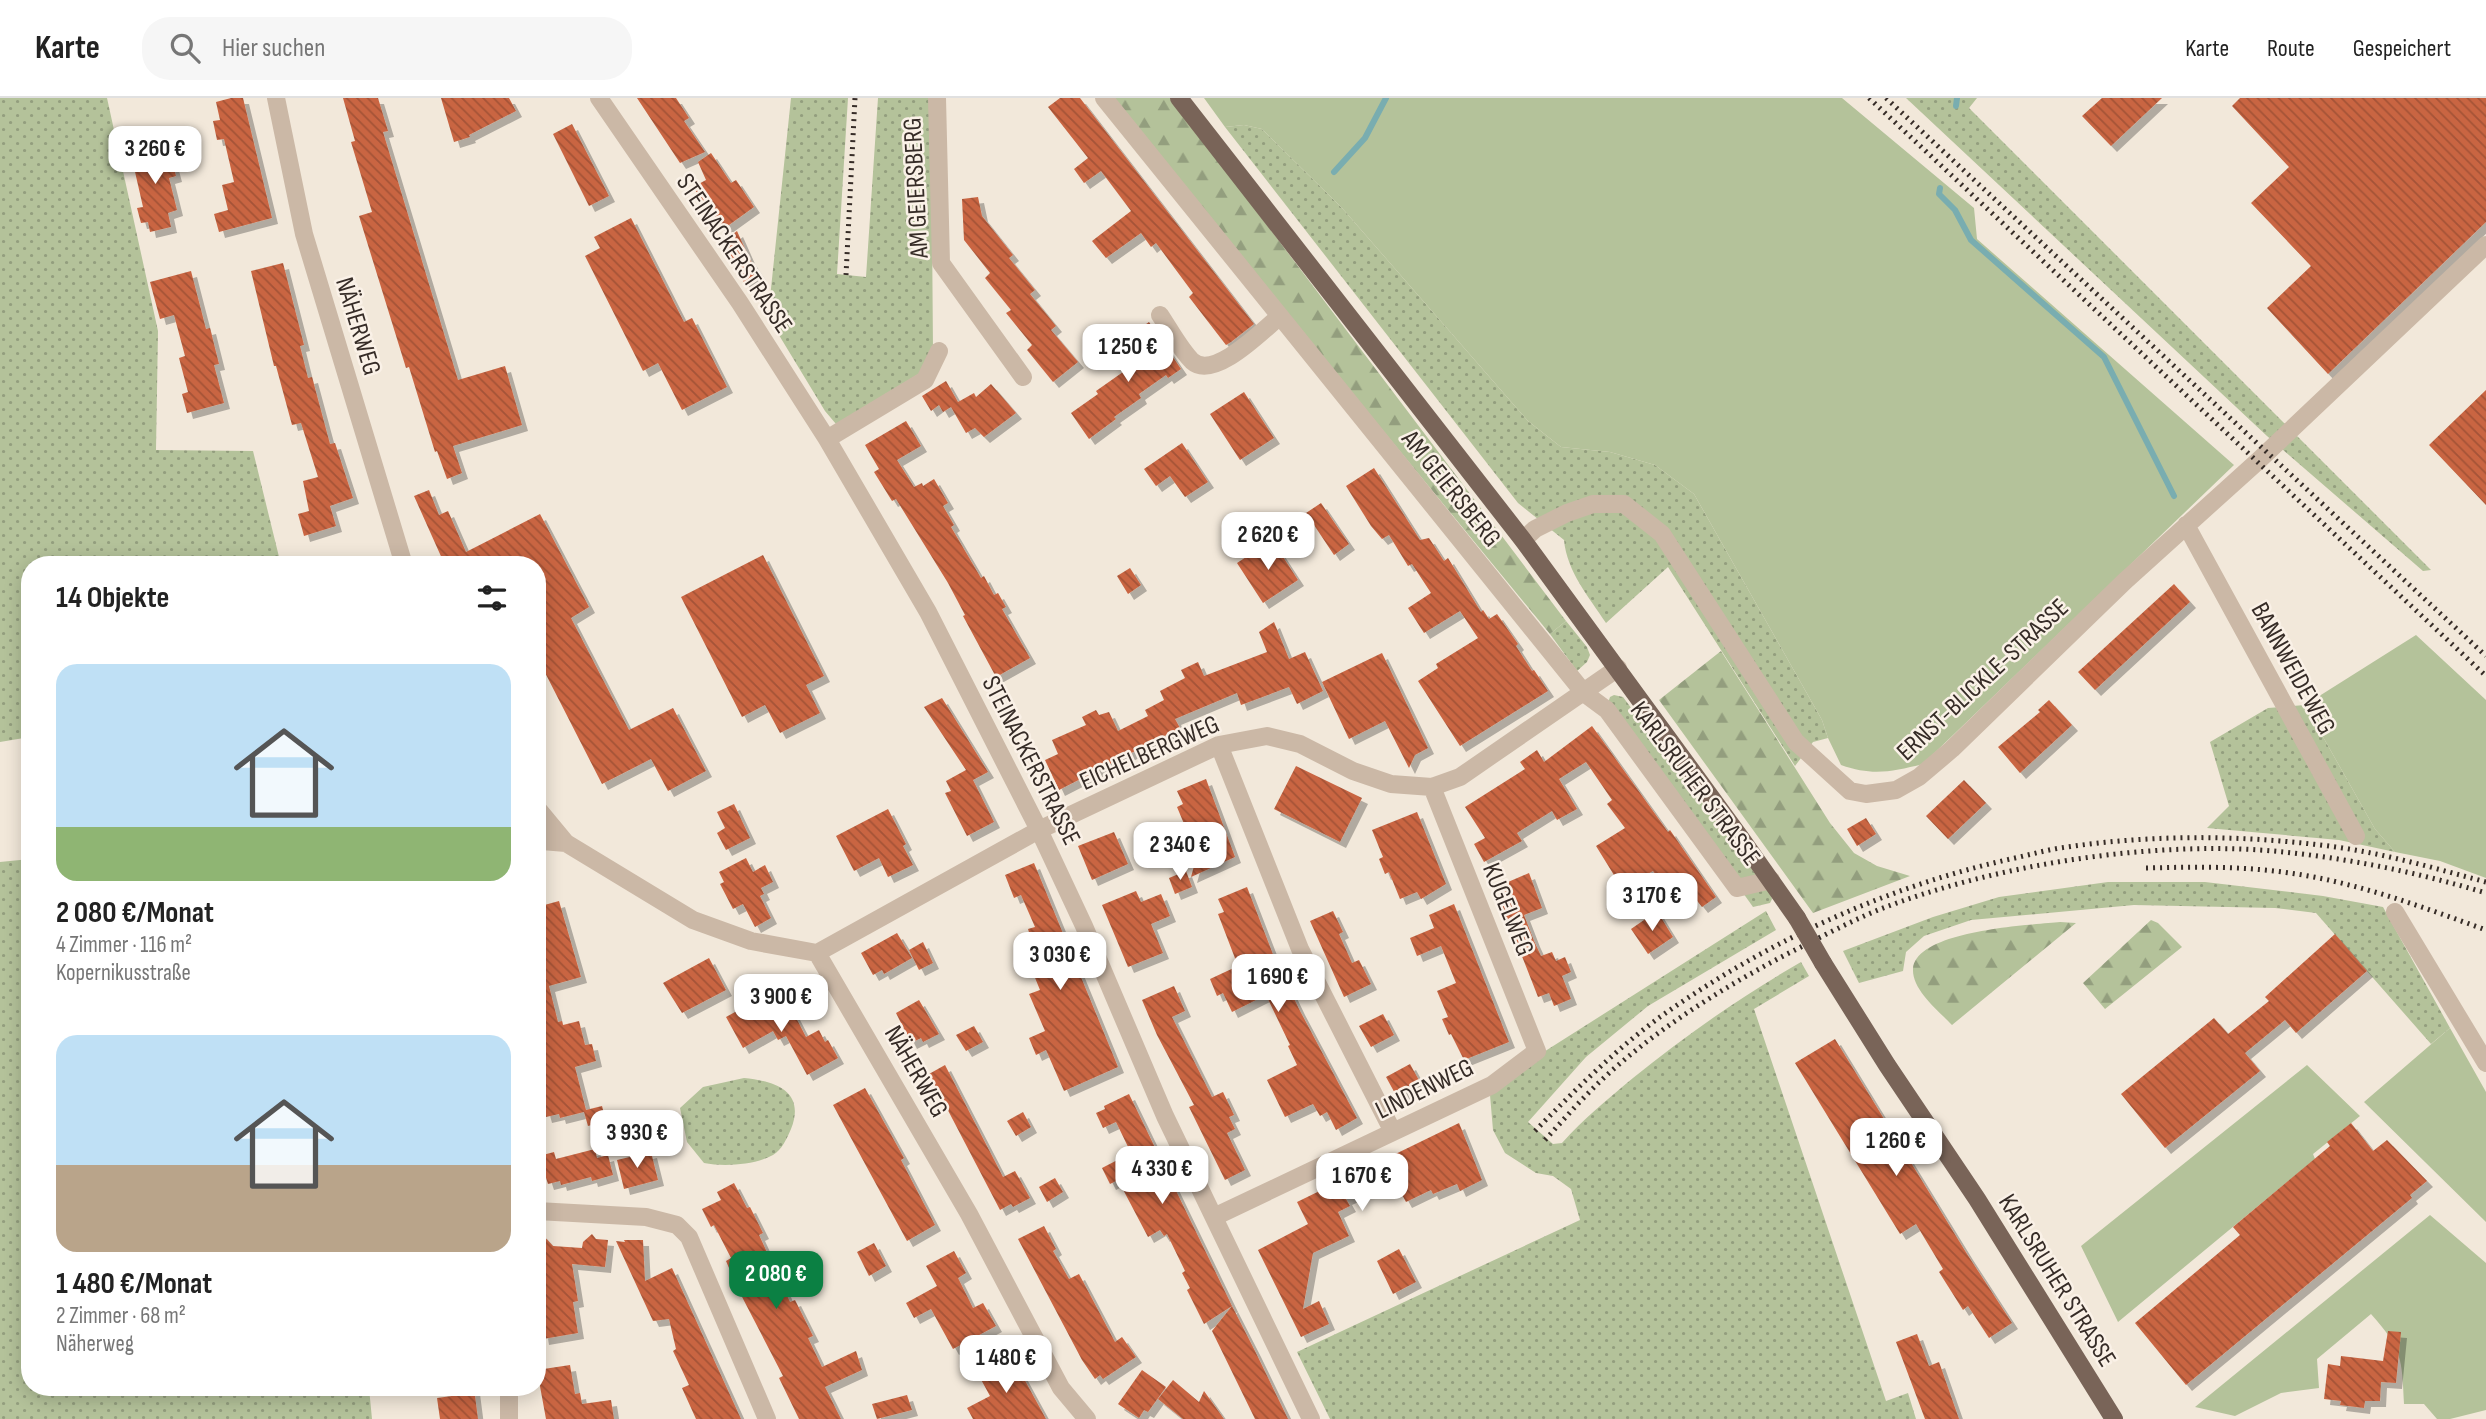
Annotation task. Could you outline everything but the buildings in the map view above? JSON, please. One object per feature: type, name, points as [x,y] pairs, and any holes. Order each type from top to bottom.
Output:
[{"type":"main road","name":"KARLSRUHER STRASSE","points":[[1180,98],[1523,540],[1771,880],[1887,1065],[1977,1199],[2114,1419]]},
{"type":"street","name":"NÄHERWEG","points":[[276,98],[304,234],[401,556]]},
{"type":"street","name":"STEINACKERSTRASSE","points":[[599,98],[740,303],[827,439],[928,612],[1039,830],[1084,926],[1165,1116],[1311,1419]]},
{"type":"street","name":"AM GEIERSBERG","points":[[937,98],[941,262],[1023,377]]},
{"type":"street","name":"AM GEIERSBERG","points":[[1104,98],[1584,693]]},
{"type":"street","name":"ERNST-BLICKLE-STRASSE","points":[[1523,540],[1535,530],[1567,513],[1593,504],[1624,504],[1662,534],[1796,742],[1850,791],[1866,794],[1896,790],[1919,777],[1952,749],[2125,581],[2486,245]]},
{"type":"street","points":[[1160,316],[1192,361],[1201,367],[1212,367],[1228,359],[1280,316]]},
{"type":"street","points":[[827,439],[925,380],[939,351]]},
{"type":"street","name":"BANNWEIDEWEG","points":[[2186,525],[2356,836]]},
{"type":"street","name":"EICHELBERGWEG","points":[[817,953],[1039,830],[1219,745],[1267,736],[1300,744],[1353,771],[1391,784],[1432,787],[1460,778],[1618,668]]},
{"type":"street","name":"KARLSRUHER STRASSE","points":[[1584,693],[1607,710],[1737,888],[1771,880]]},
{"type":"street","points":[[1219,745],[1300,949],[1393,1132]]},
{"type":"street","name":"KUGELWEG","points":[[1432,787],[1537,1051]]},
{"type":"street","points":[[546,819],[566,843],[693,920],[751,941],[817,953]]},
{"type":"street","points":[[546,841],[566,843]]},
{"type":"street","points":[[2395,912],[2486,1063]]},
{"type":"street","name":"NÄHERWEG","points":[[817,953],[969,1214],[1061,1388],[1087,1419]]},
{"type":"street","name":"LINDENWEG","points":[[1214,1217],[1492,1085],[1537,1051]]},
{"type":"street","points":[[546,1211],[646,1217],[677,1225],[689,1237],[768,1419]]},
{"type":"street","points":[[509,1396],[509,1419]]},
{"type":"green space","points":[[0,98],[107,98],[158,331],[156,450],[253,451],[279,556],[21,556],[21,738],[0,742]]},
{"type":"green space","points":[[791,98],[848,98],[837,274],[866,277],[878,98],[931,98],[933,351],[922,372],[836,424],[825,411],[768,317]]},
{"type":"green space","points":[[1110,98],[1171,98],[1566,621],[1550,634]]},
{"type":"green space","points":[[1204,98],[1842,98],[1974,208],[1977,239],[2234,465],[1923,764],[1882,772],[1862,771],[1841,765],[1822,720],[1694,494],[1655,465],[1610,452],[1561,447],[1528,421],[1342,208],[1262,129],[1244,125],[1225,127]]},
{"type":"green space","points":[[1906,98],[1977,98],[1969,108],[2431,570],[2423,571],[2267,436]]},
{"type":"green space","points":[[1244,125],[1262,129],[1342,208],[1528,421],[1561,447],[1610,452],[1655,465],[1694,494],[1822,720],[1828,738],[1813,742],[1795,766],[1668,567],[1606,623],[1574,573],[1564,540],[1518,503],[1225,127]]},
{"type":"green space","points":[[1566,621],[1587,647],[1590,655],[1577,671],[1550,634]]},
{"type":"green space","points":[[2416,635],[2486,700],[2486,878],[2440,861],[2395,852],[2375,829],[2305,705]]},
{"type":"green space","points":[[1721,651],[1830,823],[1854,853],[1877,866],[1910,876],[1813,913],[1659,700]]},
{"type":"green space","points":[[1614,695],[1623,697],[1771,895],[1770,903],[1753,907],[1608,703]]},
{"type":"green space","points":[[2305,705],[2375,829],[2395,852],[2339,840],[2207,828],[2229,806],[2210,742],[2268,708]]},
{"type":"green space","points":[[21,860],[21,1396],[370,1396],[372,1419],[0,1419],[0,862]]},
{"type":"green space","points":[[2108,882],[2205,882],[2323,896],[2383,907],[2450,1028],[2431,1044],[2316,913],[2275,908],[2134,905],[1971,920],[1924,936],[1906,952],[1903,971],[1859,983],[1843,951],[1933,917],[1999,897]]},
{"type":"green space","points":[[1766,911],[1776,930],[1648,1006],[1586,1057],[1528,1122],[1553,1144],[1562,1143],[1605,1101],[1673,1047],[1736,1002],[1801,962],[1809,976],[1754,1009],[1886,1401],[1908,1393],[1916,1419],[1330,1419],[1297,1352],[1580,1220],[1571,1189],[1553,1176],[1536,1173],[1505,1153],[1493,1130],[1490,1095],[1539,1055]]},
{"type":"green space","points":[[2151,920],[2158,923],[2182,947],[2105,1009],[2083,983]]},
{"type":"green space","points":[[2060,922],[2076,923],[1952,1025],[1927,1000],[1917,985],[1913,969],[1919,956],[1933,946],[1977,932]]},
{"type":"green space","points":[[2450,1028],[2486,1092],[2486,1222],[2364,1102]]},
{"type":"green space","points":[[2307,1065],[2360,1116],[2313,1154],[2315,1159],[2118,1322],[2081,1246]]},
{"type":"green space","points":[[744,1078],[776,1085],[791,1097],[795,1116],[788,1136],[776,1153],[757,1161],[730,1165],[704,1163],[687,1142],[680,1108],[703,1087]]},
{"type":"green space","points":[[2430,1215],[2486,1263],[2486,1410],[2450,1419],[2437,1419],[2424,1404],[2404,1404],[2401,1365],[2395,1346],[2371,1314],[2317,1359],[2319,1388],[2281,1393],[2235,1416],[2195,1407]]},
{"type":"waterway","points":[[1334,172],[1365,138],[1386,98]]},
{"type":"waterway","points":[[1956,106],[1957,98]]},
{"type":"waterway","points":[[1940,188],[1939,194],[1955,210],[1971,240],[2104,357],[2174,496]]},
{"type":"railway","points":[[846,275],[855,98]]},
{"type":"railway","points":[[1869,98],[2486,676]]},
{"type":"railway","points":[[1886,98],[2486,656]]},
{"type":"railway","points":[[1535,1131],[1627,1043],[1701,989],[1830,919],[1921,884],[1967,870],[2054,849],[2101,843],[2168,838],[2236,838],[2355,850],[2486,882]]},
{"type":"railway","points":[[1545,1140],[1591,1090],[1628,1057],[1671,1024],[1740,980],[1866,915],[1973,880],[2078,859],[2184,849],[2235,849],[2284,852],[2360,863],[2486,893]]},
{"type":"railway","points":[[2146,868],[2242,868],[2302,875],[2382,894],[2486,930]]}]
